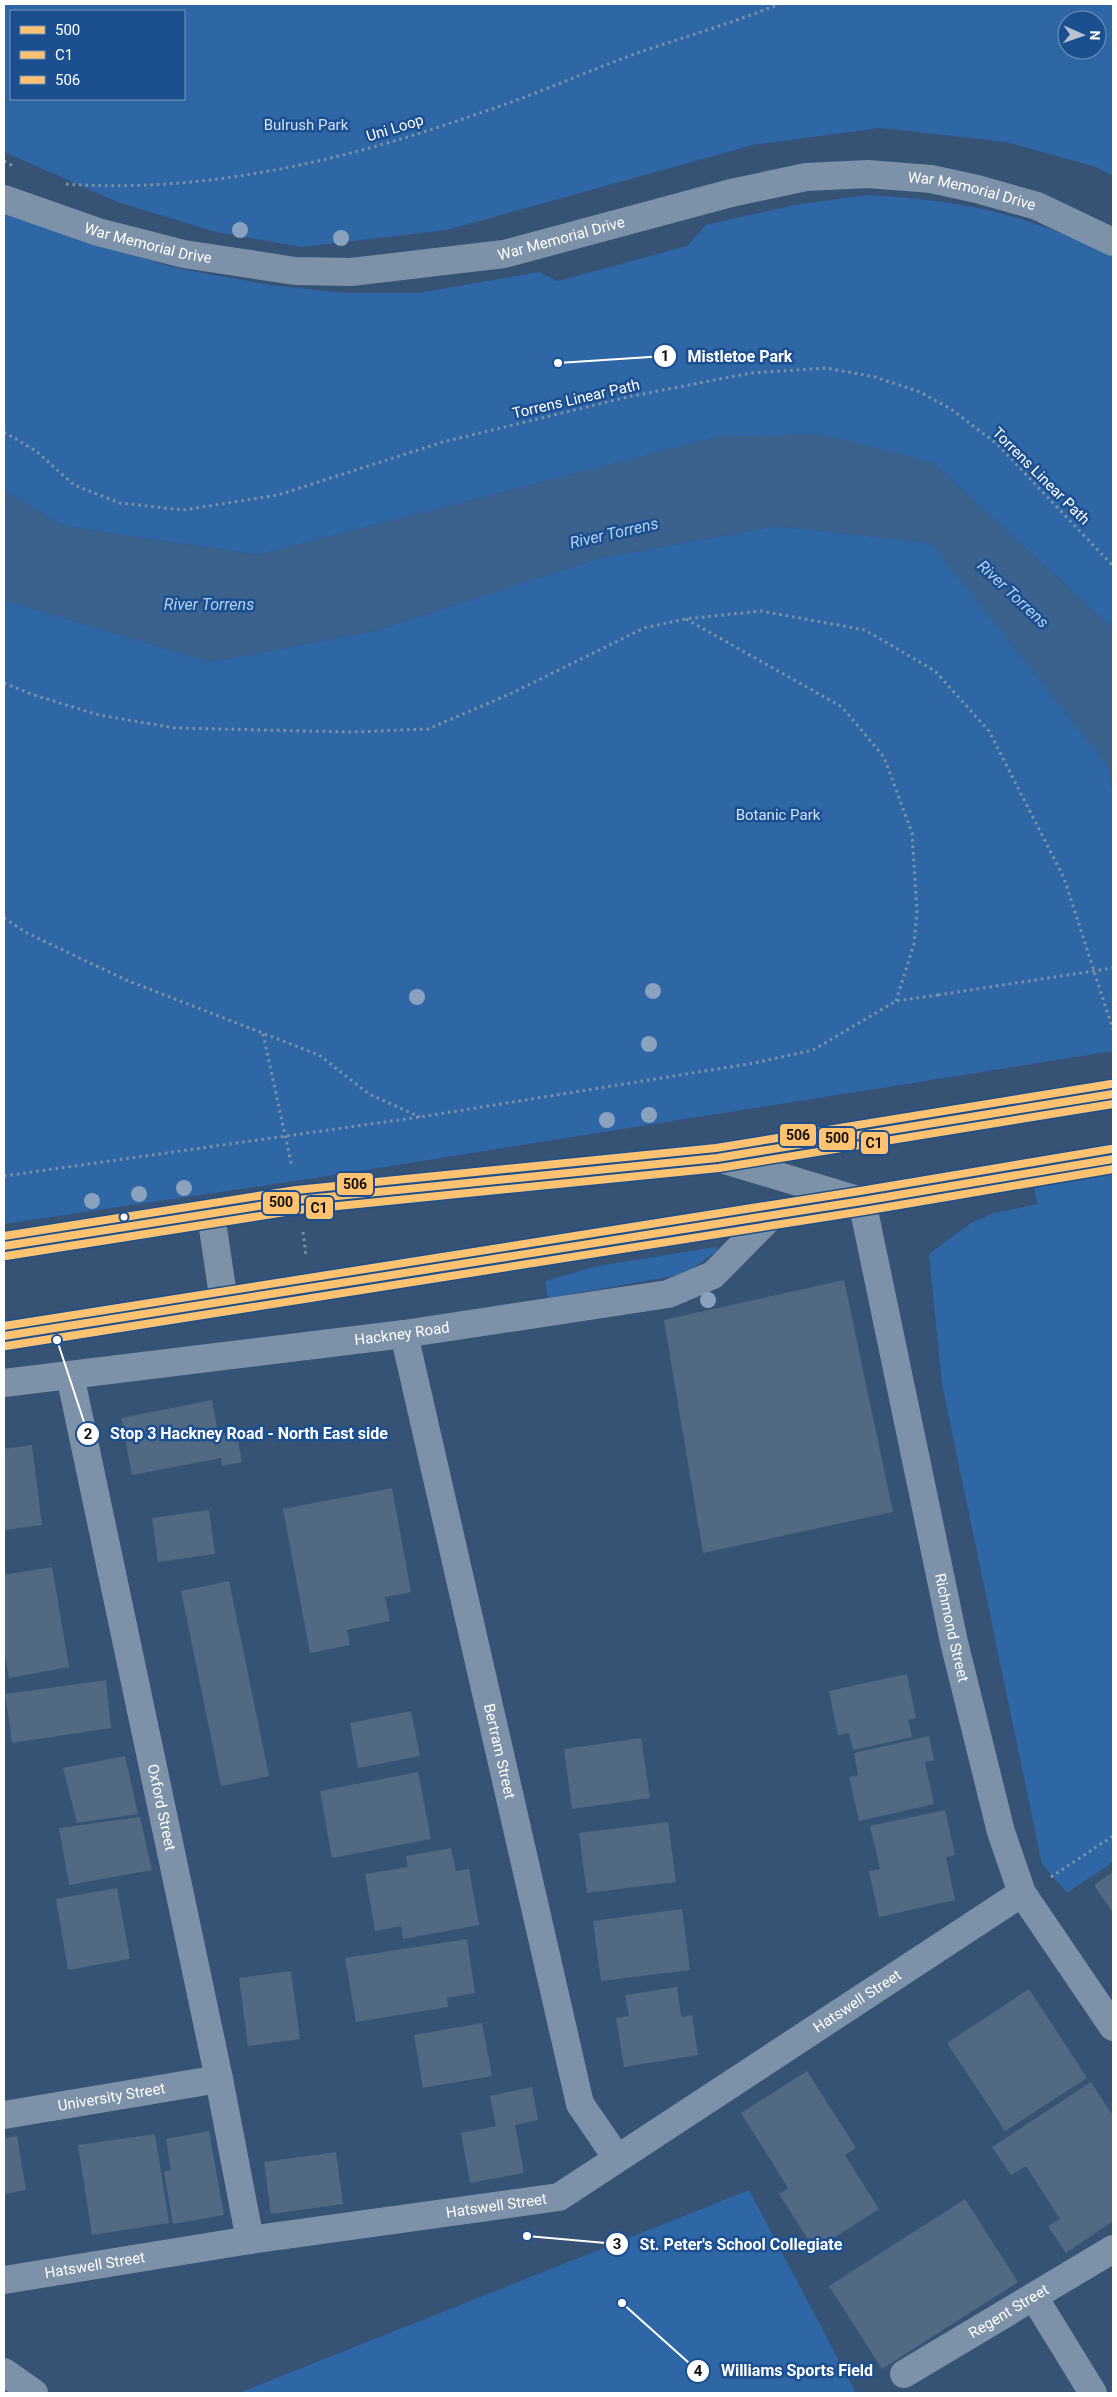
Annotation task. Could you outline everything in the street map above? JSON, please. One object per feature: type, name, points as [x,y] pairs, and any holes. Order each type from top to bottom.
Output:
[{"type":"highway","points":[[4,1246],[297,1200],[717,1158],[1113,1094]]},
{"type":"highway","points":[[717,1158],[862,1201]]},
{"type":"highway","points":[[4,1336],[862,1201],[1113,1159]]},
{"type":"highway","points":[[211,1215],[224,1302]]},
{"type":"street","name":"War Memorial Drive","points":[[4,199],[98,232],[174,252],[295,271],[351,272],[504,254],[731,193],[806,178],[868,174],[931,179],[1011,198],[1037,206],[1113,242]]},
{"type":"street","name":"Richmond Street","points":[[862,1201],[954,1642],[1001,1832],[1022,1893],[1113,2027]]},
{"type":"street","name":"Hackney Road","points":[[4,1383],[404,1334],[668,1294],[713,1275],[772,1215]]},
{"type":"street","name":"Bertram Street","points":[[404,1334],[580,2104],[617,2158]]},
{"type":"street","name":"Oxford Street","points":[[70,1375],[219,2079],[250,2240]]},
{"type":"street","name":"Hatswell Street","points":[[4,2280],[250,2240],[560,2197],[1022,1893]]},
{"type":"street","name":"University Street","points":[[4,2115],[219,2079]]},
{"type":"street","name":"Regent Street","points":[[904,2374],[1113,2249]]},
{"type":"street","points":[[1034,2297],[1093,2393]]},
{"type":"street","points":[[4,2372],[34,2393]]},
{"type":"path","name":"Uni Loop","points":[[57,182],[110,187],[155,186],[284,168],[373,148],[478,114],[630,56],[779,4]]},
{"type":"path","points":[[4,161],[18,168]]},
{"type":"path","name":"Torrens Linear Path","points":[[4,432],[36,451],[74,484],[120,503],[183,510],[278,495],[443,442],[632,396],[751,373],[826,368],[875,376],[920,392],[952,408],[998,444],[1113,566]]},
{"type":"path","points":[[4,683],[34,696],[99,715],[175,728],[354,732],[428,730],[510,694],[644,628],[684,619],[761,611],[865,630],[935,671],[989,731],[1064,878],[1113,1030]]},
{"type":"path","points":[[684,619],[842,707],[884,756],[912,833],[917,911],[914,944],[896,1001]]},
{"type":"path","points":[[4,918],[27,933],[126,980],[320,1055],[369,1094],[420,1118]]},
{"type":"path","points":[[4,1176],[420,1118],[754,1063],[813,1050],[896,1001],[1113,968]]},
{"type":"path","points":[[263,1033],[294,1176]]},
{"type":"path","points":[[303,1235],[306,1253]]},
{"type":"path","points":[[1022,1893],[1049,1878],[1113,1836]]},
{"type":"green space","name":"Bulrush Park","points":[[4,4],[1113,4],[1113,176],[1096,167],[1006,142],[880,128],[753,145],[447,230],[302,247],[216,232],[120,203],[4,152]]},
{"type":"green space","points":[[867,195],[947,202],[997,212],[1046,228],[1113,257],[1113,629],[932,462],[722,436],[257,555],[64,526],[4,491],[4,213],[100,246],[181,269],[270,285],[346,293],[418,293],[539,272],[558,281],[687,246],[706,225],[794,205]]},
{"type":"green space","name":"Botanic Park","points":[[776,526],[931,543],[1108,766],[1113,793],[1113,1051],[322,1177],[4,1224],[4,600],[210,662],[374,631],[600,558]]},
{"type":"green space","points":[[1113,1159],[1113,1862],[1067,1893],[1042,1864],[942,1384],[929,1254],[971,1223],[991,1214],[1037,1204],[1032,1172]]},
{"type":"green space","points":[[716,1247],[718,1250],[693,1268],[674,1276],[548,1298],[545,1281],[598,1266]]},
{"type":"green space","points":[[749,2190],[856,2393],[239,2393]]},
{"type":"water","name":"River Torrens","points":[[821,434],[932,462],[1113,629],[1113,793],[1108,766],[931,543],[776,526],[600,558],[374,631],[210,662],[4,600],[4,491],[64,526],[257,555],[722,436]]},
{"type":"building","points":[[844,1280],[893,1512],[703,1553],[664,1320]]},
{"type":"building","points":[[212,1400],[218,1434],[236,1431],[242,1462],[222,1466],[221,1458],[132,1475],[121,1418]]},
{"type":"building","points":[[32,1445],[42,1525],[4,1530],[4,1449]]},
{"type":"building","points":[[392,1488],[411,1592],[385,1597],[390,1621],[347,1630],[350,1645],[310,1653],[283,1509]]},
{"type":"building","points":[[209,1510],[215,1554],[158,1562],[152,1518]]},
{"type":"building","points":[[52,1567],[69,1667],[9,1678],[4,1650],[4,1575]]},
{"type":"building","points":[[229,1581],[269,1776],[221,1786],[181,1591]]},
{"type":"building","points":[[907,1674],[916,1718],[908,1720],[912,1737],[853,1750],[849,1733],[838,1735],[829,1691]]},
{"type":"building","points":[[106,1680],[111,1728],[12,1743],[5,1694]]},
{"type":"building","points":[[411,1711],[420,1756],[358,1768],[350,1723]]},
{"type":"building","points":[[929,1736],[934,1760],[925,1762],[934,1804],[859,1821],[849,1777],[858,1775],[854,1753]]},
{"type":"building","points":[[641,1738],[650,1798],[572,1809],[564,1749]]},
{"type":"building","points":[[125,1756],[138,1814],[77,1823],[63,1768]]},
{"type":"building","points":[[418,1772],[431,1839],[332,1858],[320,1791]]},
{"type":"building","points":[[945,1810],[955,1855],[946,1857],[955,1900],[879,1917],[869,1871],[880,1869],[870,1826]]},
{"type":"building","points":[[140,1817],[152,1870],[69,1885],[59,1828]]},
{"type":"building","points":[[668,1822],[676,1882],[587,1893],[579,1833]]},
{"type":"building","points":[[451,1848],[456,1871],[469,1869],[479,1925],[403,1939],[401,1926],[375,1931],[365,1874],[408,1867],[406,1856]]},
{"type":"building","points":[[1113,1872],[1113,1913],[1094,1885]]},
{"type":"building","points":[[117,1888],[130,1959],[68,1970],[56,1899]]},
{"type":"building","points":[[682,1909],[690,1970],[601,1981],[593,1921]]},
{"type":"building","points":[[467,1939],[475,1993],[447,1998],[448,2007],[356,2022],[345,1958]]},
{"type":"building","points":[[291,1971],[300,2039],[248,2046],[239,1978]]},
{"type":"building","points":[[677,1987],[681,2017],[692,2015],[698,2055],[624,2067],[616,2018],[629,2016],[625,1995]]},
{"type":"building","points":[[1029,1989],[1087,2078],[1005,2131],[947,2043]]},
{"type":"building","points":[[482,2023],[492,2076],[423,2088],[414,2035]]},
{"type":"building","points":[[807,2071],[856,2148],[845,2155],[879,2209],[815,2250],[779,2194],[788,2188],[741,2113]]},
{"type":"building","points":[[1091,2082],[1113,2116],[1113,2221],[1066,2253],[1048,2226],[1060,2219],[1026,2166],[1011,2175],[992,2147]]},
{"type":"building","points":[[532,2087],[538,2120],[515,2125],[524,2173],[470,2183],[461,2133],[496,2126],[490,2096]]},
{"type":"building","points":[[209,2131],[224,2215],[173,2224],[164,2172],[171,2170],[166,2139]]},
{"type":"building","points":[[155,2134],[169,2223],[92,2235],[78,2145]]},
{"type":"building","points":[[17,2136],[26,2190],[4,2194],[4,2138]]},
{"type":"building","points":[[336,2152],[343,2204],[271,2214],[264,2162]]},
{"type":"building","points":[[965,2199],[1018,2282],[882,2369],[829,2286]]},
{"type":"transit line","name":"506","points":[[4,1236],[296,1190],[716,1148],[1111,1084]]},
{"type":"transit line","name":"500","points":[[4,1246],[297,1200],[717,1158],[1113,1094]]},
{"type":"transit line","name":"C1","points":[[6,1256],[298,1210],[719,1168],[1113,1104]]},
{"type":"transit line","name":"506","points":[[4,1326],[860,1191],[1111,1149]]},
{"type":"transit line","name":"500","points":[[4,1336],[862,1201],[1113,1159]]},
{"type":"transit line","name":"C1","points":[[6,1346],[864,1211],[1113,1169]]},
{"type":"place","name":"Mistletoe Park","points":[[558,363]]},
{"type":"place","name":"Stop 3 Hackney Road - North East side","points":[[57,1340]]},
{"type":"place","name":"St. Peter's School Collegiate","points":[[527,2236]]},
{"type":"place","name":"Williams Sports Field","points":[[622,2303]]}]
